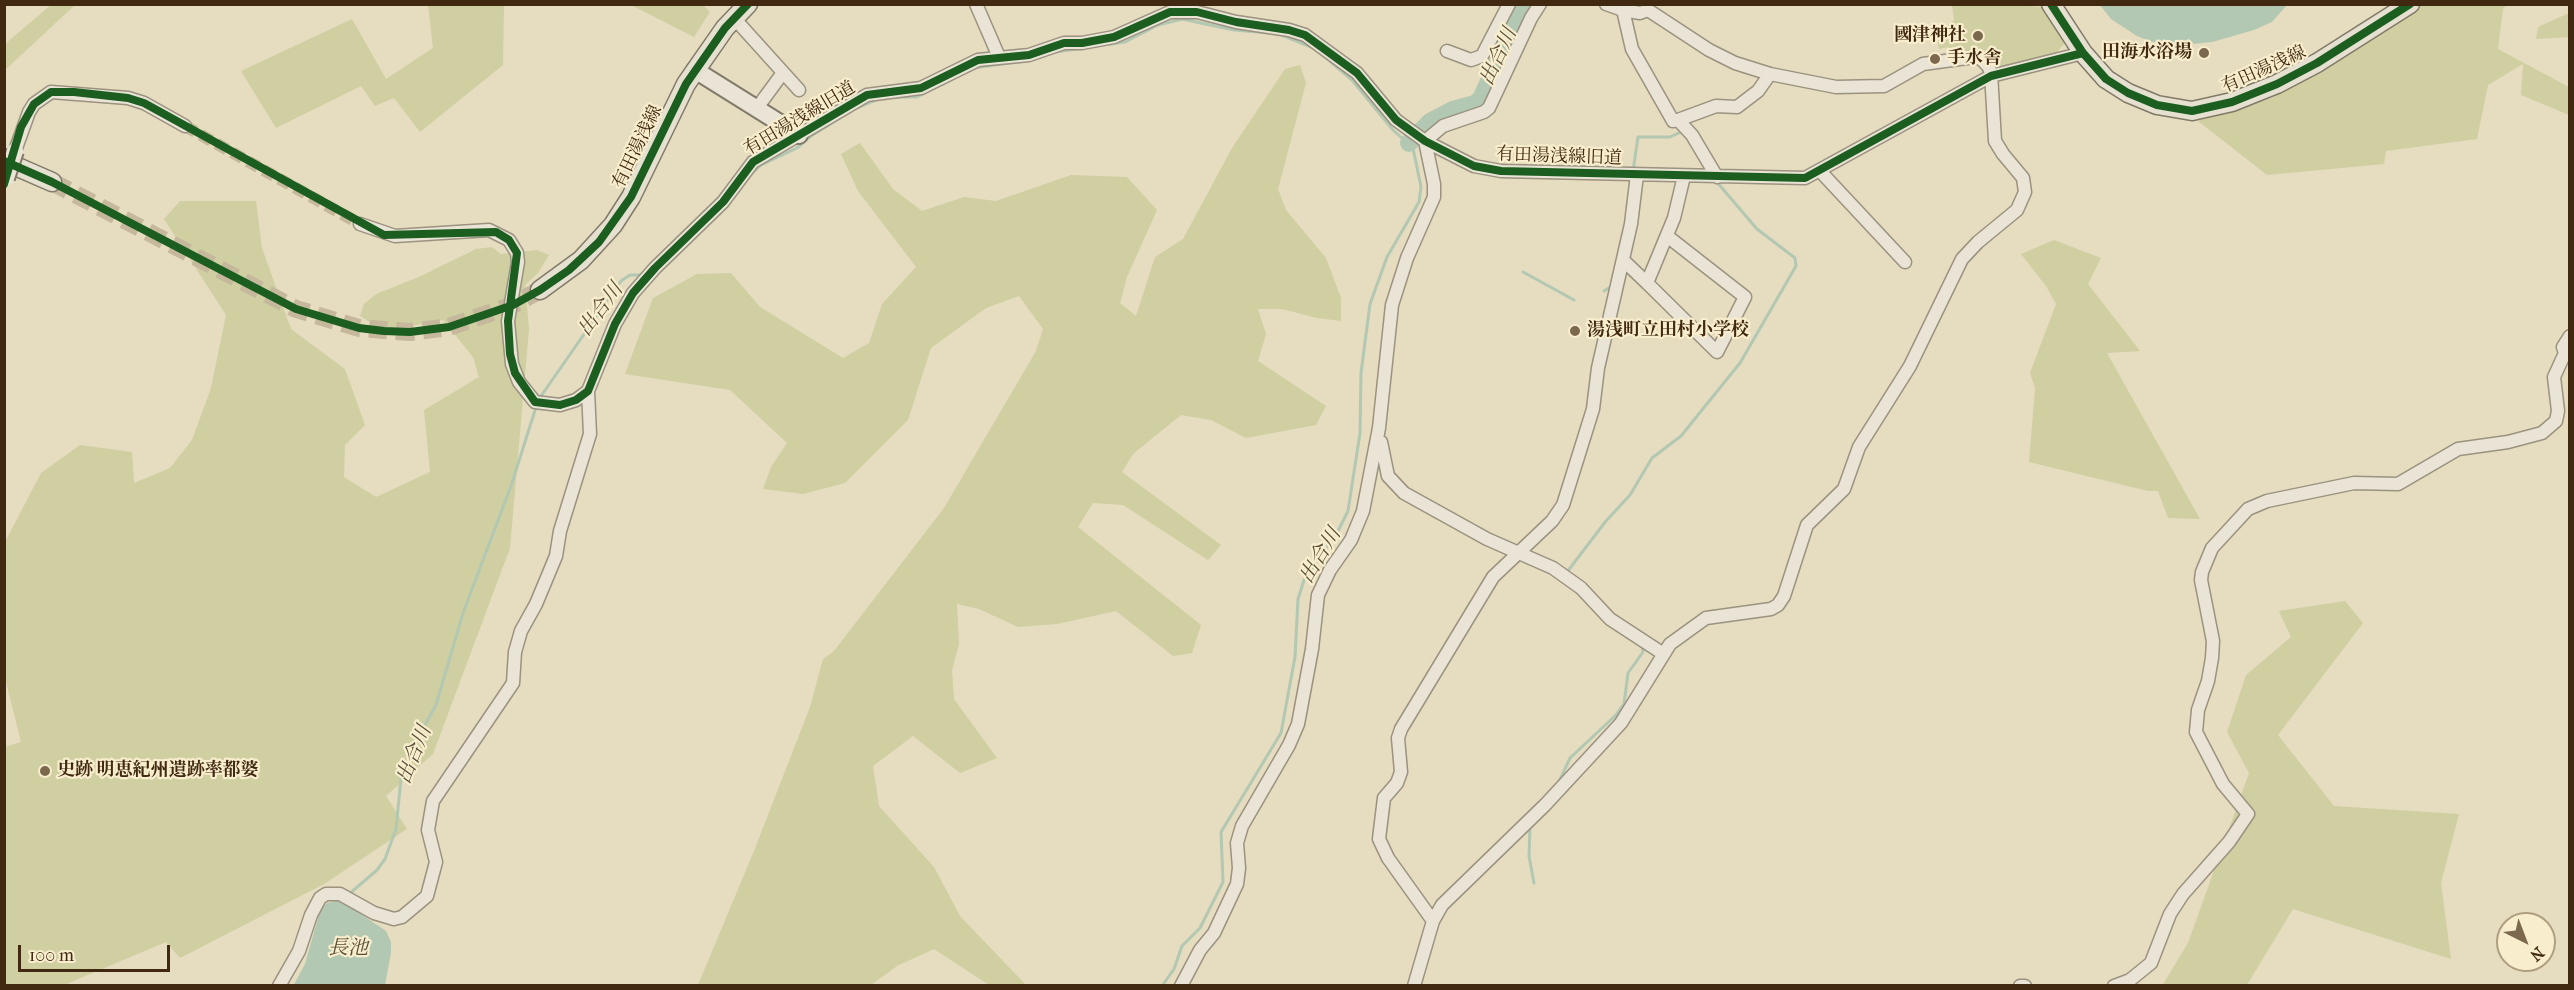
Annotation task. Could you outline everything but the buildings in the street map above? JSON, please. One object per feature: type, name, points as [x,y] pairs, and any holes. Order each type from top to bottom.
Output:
[{"type":"main road","name":"有田湯浅線","points":[[540,290],[591,250],[620,214],[669,115],[695,70],[734,18],[748,4]]},
{"type":"main road","name":"有田湯浅線","points":[[2051,4],[2083,53],[2106,79],[2128,93],[2170,109],[2198,111],[2232,102],[2277,84],[2317,63],[2410,4]]},
{"type":"main road","points":[[8,169],[52,182]]},
{"type":"street","points":[[975,4],[999,57]]},
{"type":"street","points":[[1447,51],[1472,60],[1482,56],[1494,39],[1509,4]]},
{"type":"street","points":[[1181,986],[1200,950],[1214,933],[1237,884],[1239,868],[1237,843],[1242,826],[1299,724],[1312,649],[1318,595],[1359,522],[1379,428],[1392,305],[1404,264],[1434,197],[1434,184],[1425,141],[1443,126],[1484,112],[1489,108],[1531,18],[1540,4]]},
{"type":"street","points":[[1414,986],[1433,921],[1442,905],[1545,805],[1622,723],[1650,682],[1662,653],[1675,640],[1706,618],[1771,609],[1778,605],[1784,596],[1807,525],[1844,489],[1859,447],[1910,366],[1962,259],[1978,242],[2017,210],[2025,192],[2025,182],[1995,141],[1991,76],[1985,62],[1974,57],[1923,64],[1892,83],[1878,87],[1836,87],[1770,74],[1722,58],[1650,7],[1640,13],[1606,4]]},
{"type":"street","points":[[1623,10],[1632,49],[1673,122],[1716,106],[1737,106],[1758,91],[1770,74]]},
{"type":"street","name":"有田湯浅線旧道","points":[[588,391],[615,324],[639,286],[723,202],[747,167],[867,95],[921,88],[969,62],[1029,55],[1064,43],[1105,39],[1124,34],[1162,14],[1179,11],[1289,30],[1305,35],[1342,60],[1365,80],[1396,120],[1450,156],[1490,170],[1794,179],[1820,171],[1991,76],[2083,53]]},
{"type":"street","points":[[734,18],[782,74],[799,90]]},
{"type":"street","points":[[695,70],[799,135]]},
{"type":"street","points":[[757,108],[782,74]]},
{"type":"street","points":[[8,169],[29,112],[34,104],[51,92],[128,98],[144,103],[185,126]]},
{"type":"street","points":[[1678,120],[1698,143],[1717,177]]},
{"type":"street","points":[[1820,171],[1905,262]]},
{"type":"street","points":[[1433,921],[1388,858],[1379,839],[1384,798],[1397,783],[1401,772],[1398,738],[1401,729],[1493,577],[1552,521],[1566,496],[1593,409],[1598,368],[1623,261],[1637,175]]},
{"type":"street","points":[[1647,283],[1679,204],[1684,176]]},
{"type":"street","points":[[279,986],[299,951],[311,915],[320,898],[326,894],[340,894],[374,913],[394,919],[402,917],[427,896],[436,862],[428,830],[433,801],[513,683],[515,652],[521,631],[536,604],[556,556],[560,531],[590,434],[588,391],[568,403],[550,406],[535,402],[519,382],[512,364],[508,334],[517,253],[514,246],[502,235],[489,230],[470,230],[395,236],[360,224]]},
{"type":"street","points":[[1623,261],[1718,352],[1745,297],[1667,236]]},
{"type":"street","points":[[2114,986],[2130,980],[2151,963],[2170,914],[2183,894],[2229,842],[2248,814],[2223,784],[2196,732],[2198,710],[2208,681],[2212,658],[2213,641],[2201,580],[2212,548],[2248,508],[2267,501],[2354,483],[2398,484],[2458,449],[2508,442],[2542,433],[2556,421],[2558,411],[2554,376],[2565,353],[2563,347],[2570,336]]},
{"type":"street","points":[[1379,428],[1388,476],[1396,487],[1471,531],[1535,558],[1571,580],[1610,619],[1662,653]]},
{"type":"street","points":[[2020,986],[2025,986]]},
{"type":"shaded area","points":[[52,4],[75,5],[5,70],[5,44]]},
{"type":"shaded area","points":[[428,5],[504,5],[503,65],[420,132],[394,98],[375,106],[361,86],[276,128],[241,71],[352,19],[386,79],[433,48]]},
{"type":"shaded area","points":[[631,5],[703,5],[710,12],[694,37]]},
{"type":"shaded area","name":"國津神社","points":[[1952,5],[2041,7],[2045,9],[2065,39],[2064,44],[2055,54],[1996,71],[1986,56],[1950,56],[1949,47],[1939,49],[1937,34],[1941,27],[1954,20]]},
{"type":"shaded area","points":[[2421,5],[2506,5],[2503,9],[2498,49],[2569,87],[2569,115],[2521,95],[2523,64],[2488,85],[2477,139],[2386,151],[2384,164],[2267,175],[2198,121],[2272,98],[2353,50]]},
{"type":"shaded area","points":[[2569,13],[2569,37],[2536,39],[2538,27]]},
{"type":"shaded area","points":[[1300,65],[1306,83],[1278,189],[1286,210],[1326,258],[1341,298],[1341,321],[1317,318],[1282,309],[1258,309],[1266,334],[1258,361],[1326,406],[1316,425],[1246,438],[1211,420],[1181,415],[1133,454],[1122,472],[1221,545],[1208,560],[1123,505],[1093,503],[1078,527],[1201,625],[1192,653],[1173,656],[1116,611],[1057,624],[1018,627],[979,609],[957,604],[959,644],[952,670],[954,699],[997,758],[960,773],[913,736],[873,766],[879,806],[934,867],[960,916],[1026,985],[989,985],[934,949],[897,966],[871,985],[698,985],[754,851],[810,707],[823,659],[834,651],[944,508],[1036,351],[1043,329],[1019,296],[986,308],[931,348],[908,420],[845,483],[803,494],[763,489],[771,467],[787,443],[730,390],[625,374],[653,298],[697,274],[731,273],[760,307],[843,358],[869,343],[882,304],[916,267],[858,191],[841,154],[860,143],[893,189],[922,211],[964,197],[996,201],[1071,175],[1127,177],[1157,210],[1127,277],[1120,303],[1136,316],[1155,257],[1183,239],[1232,148],[1285,69]]},
{"type":"shaded area","points":[[180,201],[256,201],[262,248],[291,329],[345,369],[365,425],[345,445],[344,477],[376,497],[430,472],[424,410],[479,377],[473,357],[443,320],[384,331],[360,316],[364,304],[376,294],[419,277],[476,249],[492,247],[501,254],[537,250],[549,255],[538,273],[525,285],[529,329],[510,548],[433,754],[386,796],[407,829],[324,884],[180,958],[166,942],[64,985],[5,985],[4,747],[21,742],[5,678],[5,542],[41,473],[80,445],[132,452],[134,483],[170,468],[192,440],[211,388],[226,315],[164,219]]},
{"type":"shaded area","points":[[2054,240],[2101,258],[2088,284],[2140,351],[2107,353],[2200,519],[2168,518],[2158,491],[2148,491],[2029,462],[2035,388],[2030,373],[2056,304],[2046,286],[2021,254]]},
{"type":"shaded area","points":[[2345,601],[2363,623],[2278,735],[2334,806],[2459,814],[2441,883],[2451,959],[2293,909],[2247,985],[2162,986],[2188,943],[2249,773],[2227,732],[2246,675],[2291,637],[2279,611]]},
{"type":"water","points":[[2100,5],[2287,5],[2272,22],[2254,30],[2212,42],[2182,45],[2152,42],[2137,36],[2111,19]]},
{"type":"water","name":"長池","points":[[340,900],[386,931],[391,942],[391,953],[385,985],[293,986],[305,964],[320,911],[327,903]]},
{"type":"waterway","name":"出合川","points":[[1409,143],[1430,122],[1453,110],[1475,104],[1481,99],[1524,4]]},
{"type":"waterway","name":"出合川","points":[[1055,52],[1125,42],[1158,25],[1182,19],[1234,30],[1269,33]]},
{"type":"waterway","name":"出合川","points":[[1279,34],[1311,47]]},
{"type":"waterway","name":"出合川","points":[[1162,986],[1174,969],[1182,946],[1200,928],[1223,882],[1221,832],[1281,733],[1295,657],[1298,599],[1304,580],[1338,531],[1348,511],[1360,433],[1361,373],[1370,304],[1387,257],[1419,202],[1421,187],[1413,148],[1393,130],[1352,80],[1324,56]]},
{"type":"waterway","name":"出合川","points":[[973,68],[1032,60]]},
{"type":"waterway","name":"出合川","points":[[893,97],[917,97],[949,81]]},
{"type":"waterway","name":"出合川","points":[[859,107],[878,99]]},
{"type":"waterway","name":"出合川","points":[[750,175],[761,165],[797,148],[811,136],[853,110]]},
{"type":"waterway","points":[[1633,171],[1638,137],[1670,137],[1681,132]]},
{"type":"waterway","points":[[1567,572],[1606,521],[1630,495],[1652,458],[1681,436],[1740,363],[1796,266],[1795,258],[1757,229],[1716,181]]},
{"type":"waterway","name":"出合川","points":[[717,216],[741,187]]},
{"type":"waterway","points":[[1523,272],[1574,300]]},
{"type":"waterway","name":"出合川","points":[[539,399],[621,281],[630,275],[643,275]]},
{"type":"waterway","points":[[1604,291],[1612,286]]},
{"type":"waterway","name":"出合川","points":[[348,895],[377,870],[385,859],[396,829],[401,778],[415,743],[436,705],[463,613],[511,486],[537,404]]},
{"type":"waterway","points":[[1558,784],[1570,758],[1616,715],[1624,704],[1628,673],[1643,652],[1642,645]]},
{"type":"waterway","points":[[1530,825],[1529,856],[1534,883]]},
{"type":"tunnel","points":[[185,126],[360,224]]},
{"type":"tunnel","points":[[52,182],[296,309],[359,328],[410,332],[449,327],[513,305],[540,290]]},
{"type":"cycle path","points":[[4,161],[52,182],[296,309],[359,328],[384,331],[410,332],[449,327],[513,305],[540,290],[569,270],[599,242],[631,197],[686,84],[725,28],[748,4]]},
{"type":"cycle path","points":[[2051,4],[2083,53],[2106,79],[2128,93],[2157,105],[2192,111],[2232,102],[2277,84],[2317,63],[2410,4]]},
{"type":"cycle path","points":[[4,184],[21,127],[34,104],[51,92],[74,92],[128,98],[144,103],[384,235],[496,232],[509,240],[517,253],[508,321],[510,354],[515,373],[535,402],[560,405],[576,400],[588,391],[615,324],[633,293],[655,268],[723,202],[753,162],[867,95],[921,88],[978,60],[1029,55],[1064,43],[1082,43],[1114,37],[1170,12],[1197,12],[1305,35],[1357,73],[1396,120],[1425,141],[1474,166],[1501,171],[1805,178],[1991,76],[2083,53]]},
{"type":"place","name":"國津神社","points":[[1978,36]]},
{"type":"place","name":"田海水浴場","points":[[2204,53]]},
{"type":"place","name":"手水舎","points":[[1935,59]]},
{"type":"place","name":"湯浅町立田村小学校","points":[[1575,331]]},
{"type":"place","name":"史跡 明恵紀州遺跡率都婆","points":[[45,771]]}]
